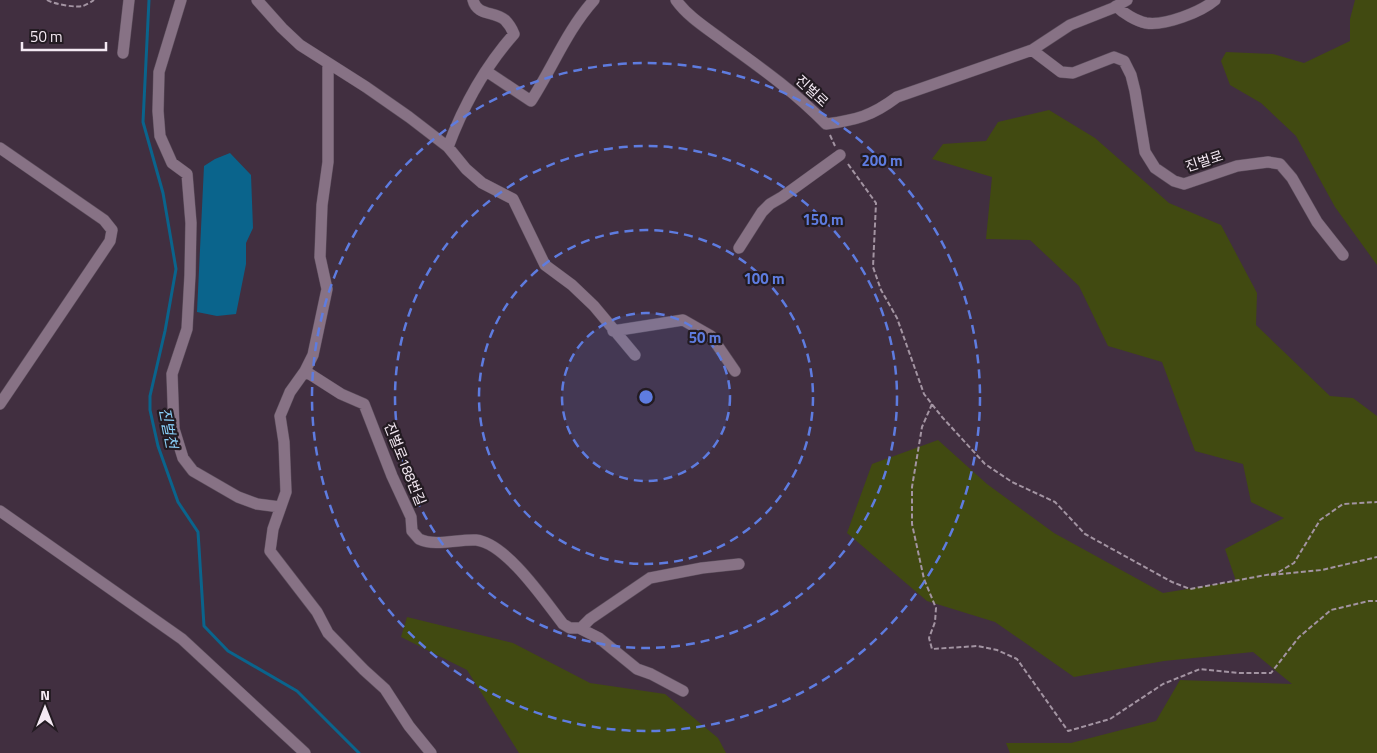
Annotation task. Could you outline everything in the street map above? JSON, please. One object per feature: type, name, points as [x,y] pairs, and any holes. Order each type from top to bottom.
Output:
[{"type":"street","points":[[123,52],[129,0]]},
{"type":"street","points":[[181,0],[159,72],[160,136],[172,163],[187,174],[191,223],[187,329],[172,374],[174,429],[183,458],[193,470],[238,497],[257,504],[280,507]]},
{"type":"street","points":[[256,0],[300,45],[366,86],[448,147],[466,169],[482,183],[513,199],[545,266],[572,285],[594,306],[635,356]]},
{"type":"street","points":[[448,147],[459,116],[486,71],[514,34],[504,19],[479,11],[474,6],[473,0]]},
{"type":"street","points":[[486,71],[532,101],[572,28],[594,0]]},
{"type":"street","name":"진벌로","points":[[676,0],[696,20],[791,90],[826,124],[854,120],[879,110],[897,97],[1032,50],[1070,25],[1127,0]]},
{"type":"street","points":[[1116,6],[1120,10],[1147,23],[1191,14],[1215,0]]},
{"type":"street","name":"진벌로","points":[[1032,50],[1061,72],[1073,73],[1114,57],[1124,61],[1131,75],[1135,91],[1145,152],[1155,168],[1174,181],[1184,184],[1237,166],[1268,162],[1280,164],[1292,178],[1317,222],[1343,255]]},
{"type":"street","points":[[328,63],[328,162],[322,206],[320,258],[327,289],[315,346],[306,371],[290,392],[280,416],[284,442],[286,492],[273,529],[270,551],[316,612],[328,633],[385,689],[409,726],[431,753]]},
{"type":"street","points":[[0,148],[104,220],[112,230],[110,241],[0,404]]},
{"type":"street","points":[[739,248],[762,212],[770,204],[840,155]]},
{"type":"street","points":[[613,331],[683,320],[711,336],[735,371]]},
{"type":"street","name":"진벌로188번길","points":[[306,371],[340,394],[364,404],[410,517],[412,531],[418,539],[437,543],[478,540],[494,547],[510,558],[563,624],[570,628],[579,628]]},
{"type":"street","points":[[0,511],[182,639],[304,753]]},
{"type":"street","points":[[683,691],[651,674],[637,669],[599,638],[579,628],[650,578],[702,568],[739,564]]},
{"type":"path","points":[[47,0],[63,5],[82,7],[94,0]]},
{"type":"path","points":[[826,124],[840,155],[876,203],[873,267],[881,290],[897,318],[924,394],[985,464],[1012,482],[1055,502],[1085,534],[1172,582],[1190,589],[1277,573],[1294,563],[1320,520],[1343,504],[1377,502]]},
{"type":"path","points":[[932,404],[922,427],[912,487],[912,524],[924,579],[936,608],[936,622],[929,638],[932,649],[977,646],[997,650],[1017,660],[1068,731],[1110,719],[1163,684],[1200,669],[1239,673],[1271,673],[1299,637],[1331,610],[1369,601],[1377,601]]},
{"type":"path","points":[[1260,576],[1322,570],[1377,557]]},
{"type":"green space","points":[[1355,0],[1377,0],[1377,265],[1335,207],[1296,136],[1261,103],[1230,85],[1221,61],[1226,52],[1273,54],[1304,63],[1350,41],[1350,19]]},
{"type":"green space","points":[[1049,110],[1095,138],[1169,203],[1221,225],[1257,293],[1256,325],[1330,396],[1353,398],[1377,416],[1377,753],[1010,753],[1006,743],[1071,743],[1156,721],[1180,680],[1292,684],[1253,652],[1164,661],[1074,677],[995,622],[927,601],[847,533],[872,464],[938,440],[987,484],[1054,533],[1163,593],[1236,581],[1225,549],[1284,518],[1251,502],[1243,464],[1195,451],[1162,362],[1108,346],[1079,286],[1030,240],[986,239],[992,177],[932,159],[943,144],[986,141],[998,122]]},
{"type":"green space","points":[[407,617],[513,643],[590,683],[665,694],[718,738],[726,753],[519,753],[467,670],[401,637]]},
{"type":"water","points":[[230,153],[251,175],[253,228],[246,243],[246,264],[236,314],[217,316],[197,312],[204,166]]},
{"type":"waterway","name":"진벌천","points":[[149,0],[143,122],[163,193],[176,269],[165,331],[150,396],[150,410],[158,446],[178,502],[198,532],[204,626],[228,651],[297,691],[359,753]]}]
